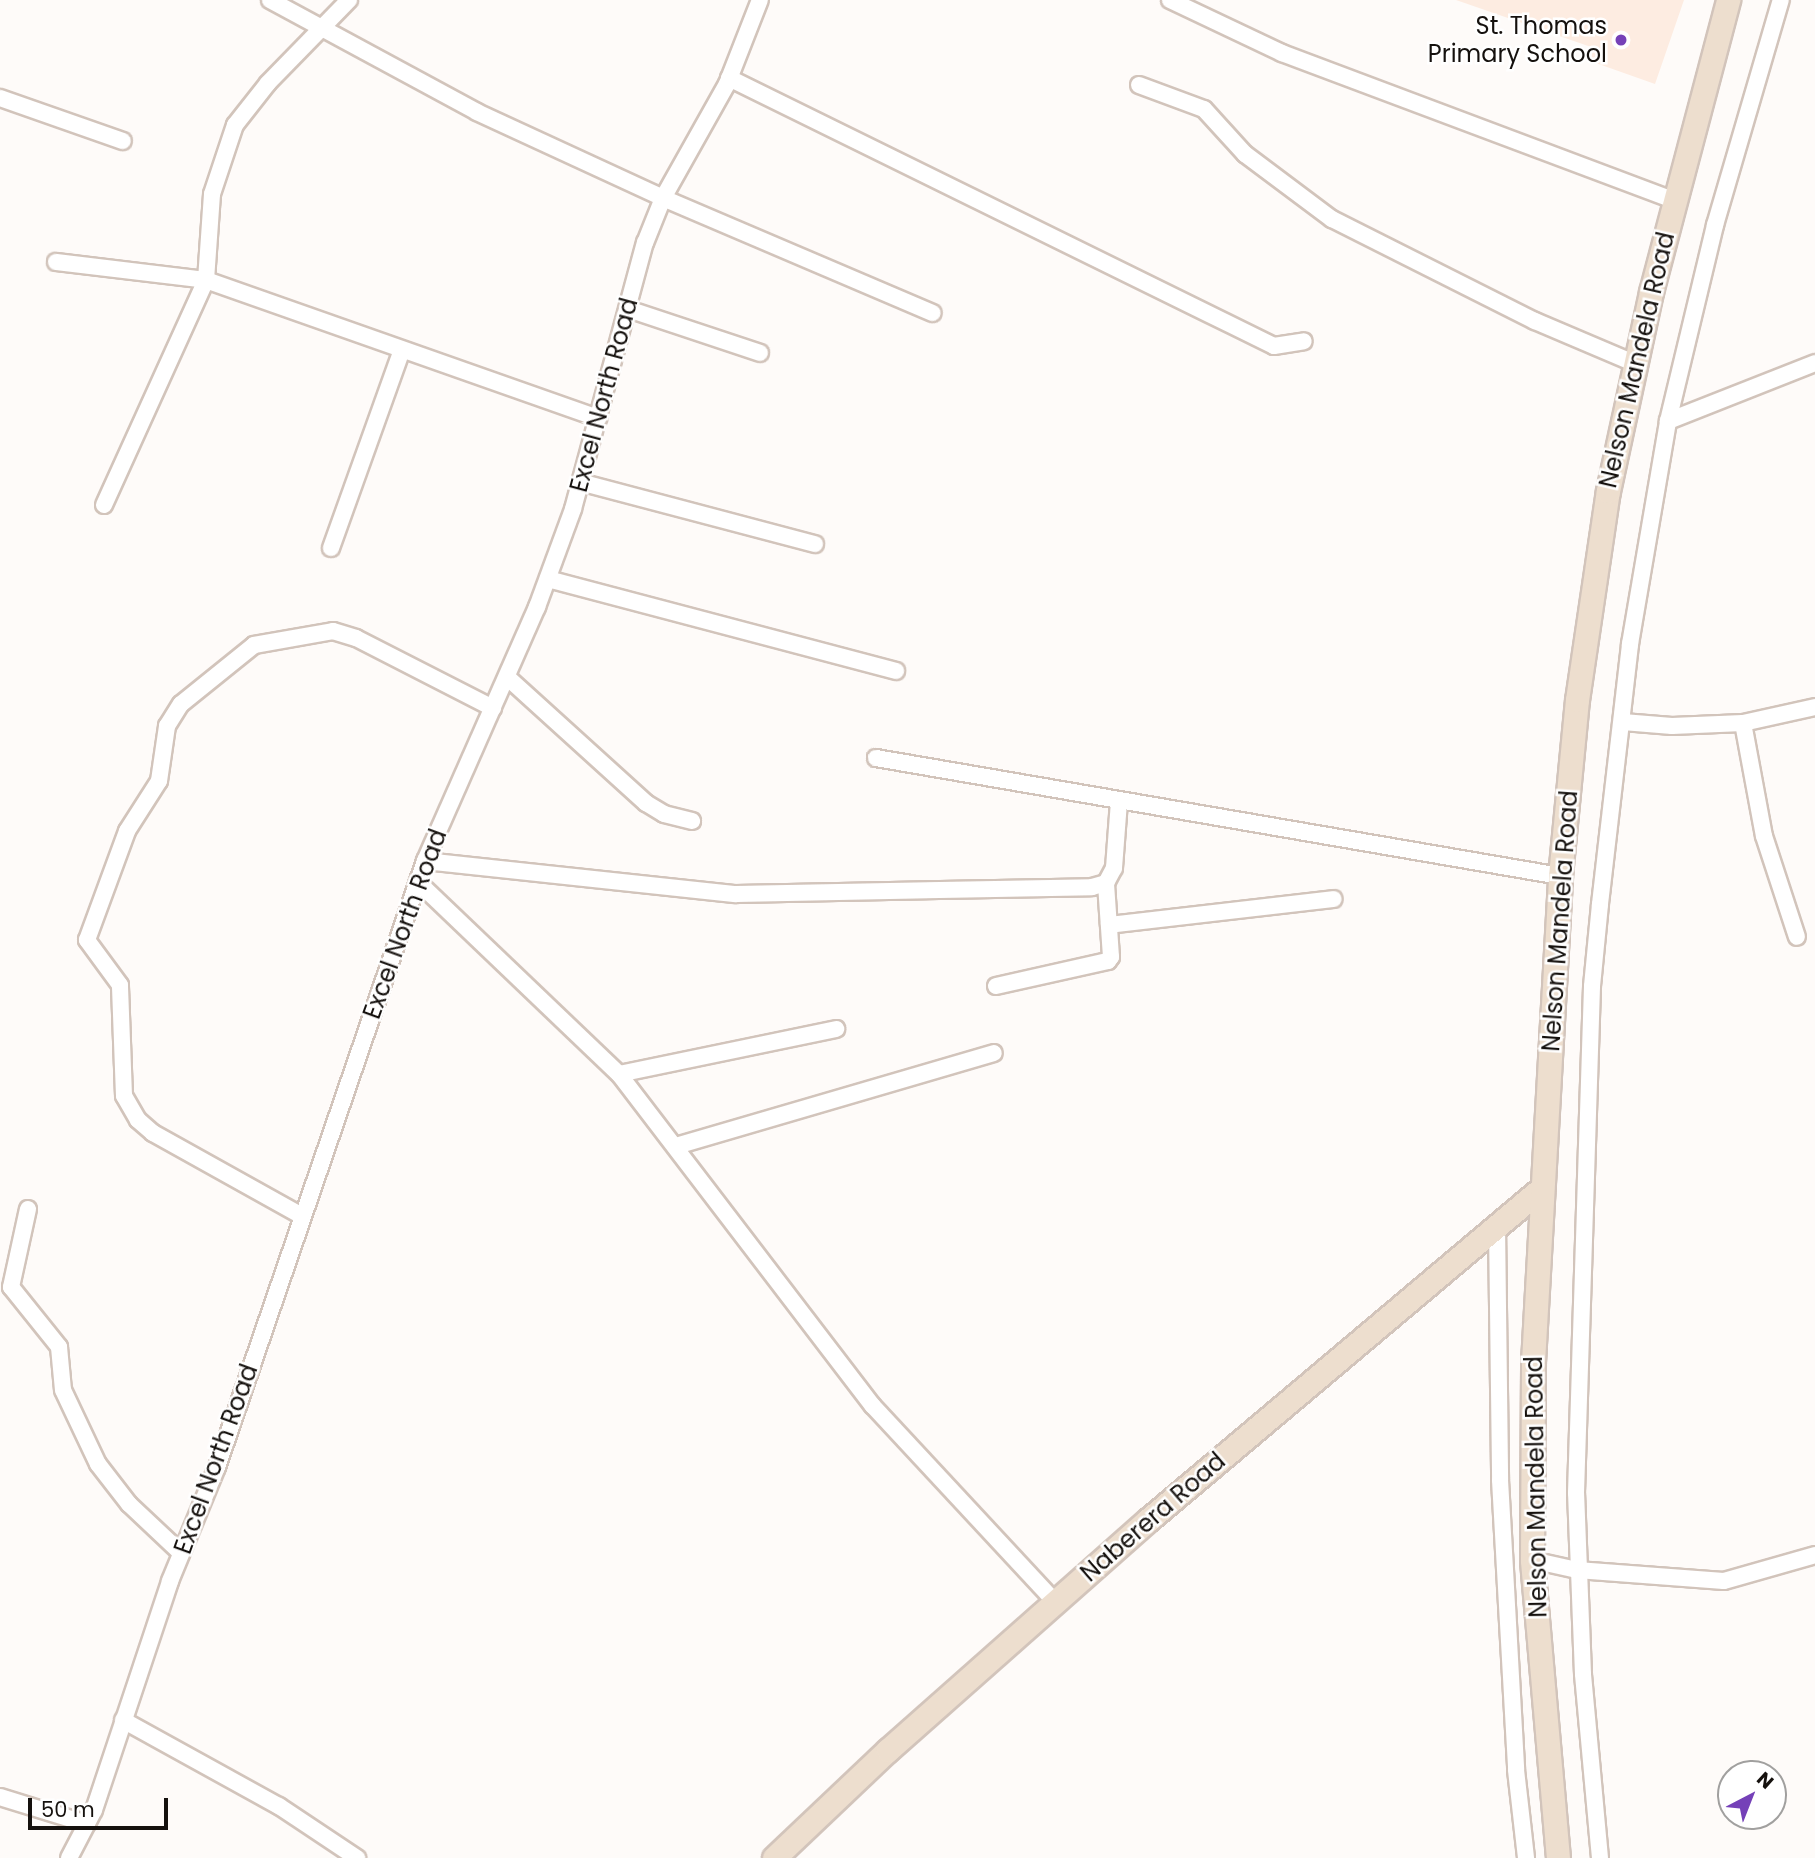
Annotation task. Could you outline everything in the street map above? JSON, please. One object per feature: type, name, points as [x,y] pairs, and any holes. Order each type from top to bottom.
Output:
[{"type":"main road","name":"Nelson Mandela Road","points":[[1558,1858],[1532,1560],[1533,1362],[1560,876],[1591,601],[1634,363],[1674,200],[1728,0]]},
{"type":"main road","name":"Naberera Road","points":[[774,1858],[888,1749],[1542,1188]]},
{"type":"street","points":[[270,0],[320,30],[477,112],[663,198],[932,313]]},
{"type":"street","points":[[104,505],[206,280],[212,194],[228,140],[253,101],[349,0]]},
{"type":"street","points":[[1170,0],[1282,53],[1674,200]]},
{"type":"street","points":[[1600,1858],[1577,1570],[1577,1378],[1592,985],[1630,644],[1668,421],[1715,225],[1781,0]]},
{"type":"street","name":"Excel North Road","points":[[69,1858],[87,1824],[181,1553],[217,1467],[425,861],[548,579],[580,482],[628,309],[663,198],[729,78],[755,2]]},
{"type":"street","points":[[729,78],[1274,346],[1304,341]]},
{"type":"street","points":[[1139,85],[1204,109],[1252,160],[1332,219],[1535,321],[1634,363]]},
{"type":"street","points":[[0,98],[123,141]]},
{"type":"street","points":[[55,262],[206,280],[598,418]]},
{"type":"street","points":[[628,309],[760,353]]},
{"type":"street","points":[[331,548],[402,349]]},
{"type":"street","points":[[1668,421],[1815,363]]},
{"type":"street","points":[[580,482],[815,544]]},
{"type":"street","points":[[548,579],[896,671]]},
{"type":"street","points":[[302,1216],[153,1133],[138,1120],[124,1096],[120,985],[87,940],[127,831],[159,781],[167,726],[181,704],[254,645],[333,631],[356,638],[493,708]]},
{"type":"street","points":[[507,677],[646,803],[664,814],[692,821]]},
{"type":"street","points":[[1623,722],[1672,726],[1743,723],[1815,707]]},
{"type":"street","points":[[1743,723],[1764,836],[1797,937]]},
{"type":"street","points":[[876,758],[1560,876]]},
{"type":"street","points":[[996,986],[1101,964],[1111,957],[1106,883],[1114,868],[1119,801]]},
{"type":"street","points":[[425,861],[736,894],[1106,883]]},
{"type":"street","points":[[418,882],[619,1074],[873,1406],[1056,1603]]},
{"type":"street","points":[[1109,925],[1334,899]]},
{"type":"street","points":[[619,1074],[836,1029]]},
{"type":"street","points":[[676,1146],[994,1053]]},
{"type":"street","points":[[28,1209],[11,1287],[59,1347],[63,1390],[98,1464],[129,1504],[181,1553]]},
{"type":"street","points":[[1497,1225],[1500,1480],[1516,1770],[1526,1858]]},
{"type":"street","points":[[1532,1560],[1577,1570],[1724,1581],[1815,1555]]},
{"type":"street","points":[[123,1720],[279,1806],[357,1858]]},
{"type":"street","points":[[0,1797],[87,1824]]},
{"type":"shaded area","name":"St. Thomas Primary School","points":[[1456,0],[1684,0],[1655,84],[1590,61],[1594,48]]},
{"type":"place","name":"St. Thomas Primary School","points":[[1621,40]]}]
